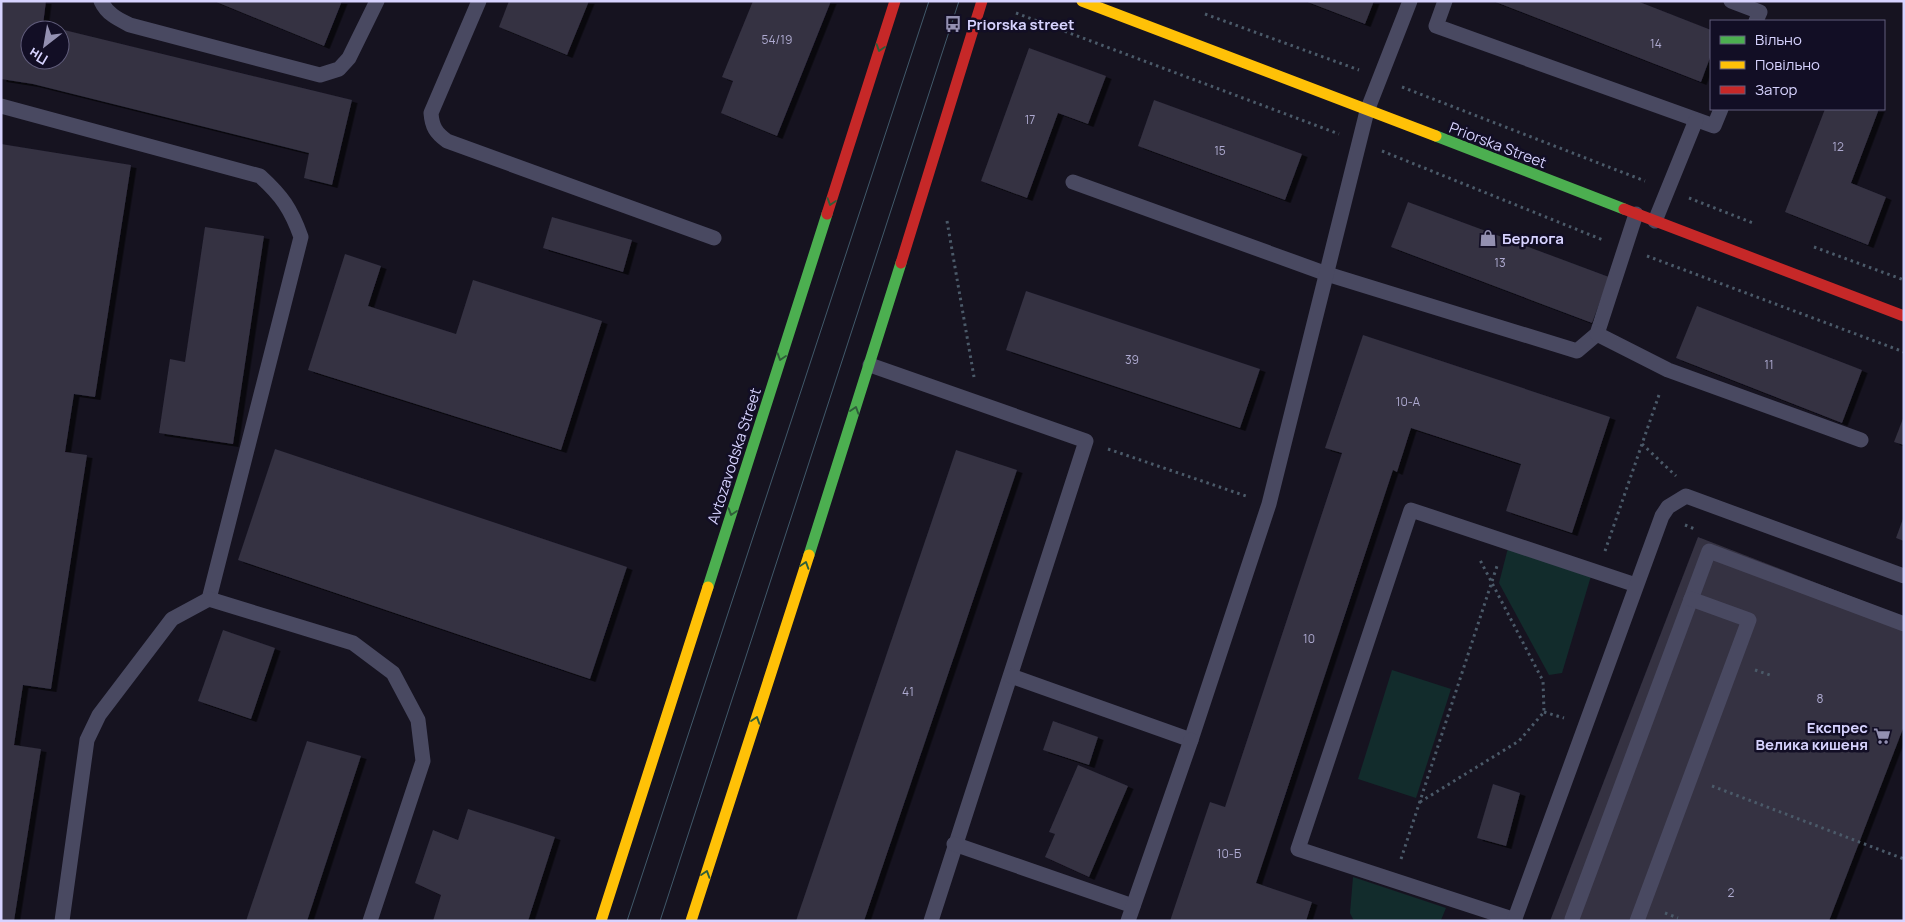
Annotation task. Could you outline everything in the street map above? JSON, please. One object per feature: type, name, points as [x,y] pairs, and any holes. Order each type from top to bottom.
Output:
[{"type":"main road","name":"Avtozavodska Street","points":[[601,921],[895,1]]},
{"type":"main road","points":[[691,921],[870,365],[982,1]]},
{"type":"main road","name":"Priorska Street","points":[[1082,1],[1904,316]]},
{"type":"lane","points":[[101,1],[104,8],[114,17],[130,24],[320,75],[339,70],[349,58],[377,1]]},
{"type":"lane","points":[[478,1],[431,113],[432,124],[436,132],[447,141],[714,238]]},
{"type":"lane","points":[[1128,921],[1191,740],[1269,504],[1358,142],[1367,111],[1410,1]]},
{"type":"lane","points":[[1445,1],[1436,26],[1714,126],[1722,110]]},
{"type":"lane","points":[[1731,1],[1760,12],[1756,20]]},
{"type":"lane","points":[[1,106],[260,176],[278,192],[291,211],[301,237],[209,599]]},
{"type":"lane","points":[[1655,221],[1696,120]]},
{"type":"lane","points":[[1073,182],[1327,274],[1577,351],[1597,334],[1636,214]]},
{"type":"lane","points":[[1597,334],[1668,370],[1861,440]]},
{"type":"lane","points":[[870,365],[1086,441],[930,921]]},
{"type":"lane","points":[[1636,585],[1412,510],[1298,848],[1514,921],[1662,516],[1668,506],[1686,496],[1904,576]]},
{"type":"lane","points":[[1572,919],[1708,551],[1904,624]]},
{"type":"lane","points":[[62,921],[87,740],[99,715],[172,618],[209,599],[353,643],[393,673],[418,720],[424,761],[370,921]]},
{"type":"lane","points":[[1637,921],[1749,620],[1691,599]]},
{"type":"lane","points":[[1011,676],[1191,740]]},
{"type":"lane","points":[[954,844],[1133,906]]},
{"type":"path","points":[[1199,11],[1380,78],[1756,225]]},
{"type":"path","points":[[1016,13],[1358,142],[1625,248],[1904,352]]},
{"type":"path","points":[[946,214],[978,403]]},
{"type":"path","points":[[1810,245],[1904,280]]},
{"type":"path","points":[[1598,571],[1668,370]]},
{"type":"path","points":[[1086,441],[1269,504]]},
{"type":"path","points":[[1420,802],[1519,741],[1544,712],[1543,681],[1463,527]]},
{"type":"path","points":[[1394,880],[1505,541]]},
{"type":"path","points":[[1690,777],[1904,860]]},
{"type":"green space","points":[[1508,548],[1591,576],[1562,673],[1549,675],[1499,583]]},
{"type":"green space","points":[[1392,670],[1451,689],[1416,798],[1358,779]]},
{"type":"green space","points":[[1353,877],[1446,908],[1441,920],[1354,921],[1350,913]]},
{"type":"building","points":[[1,1],[46,1],[44,20],[20,20],[20,70],[70,70],[70,31],[352,100],[332,185],[304,178],[309,153],[33,84],[1,79]]},
{"type":"building","points":[[214,1],[342,1],[324,46]]},
{"type":"building","points":[[509,1],[589,1],[567,55],[499,27]]},
{"type":"building","points":[[753,1],[831,1],[777,136],[721,113],[733,81],[722,77]]},
{"type":"building","points":[[1305,1],[1374,1],[1365,24]]},
{"type":"building","points":[[1493,1],[1637,1],[1710,30],[1710,58],[1701,82]]},
{"type":"building","points":[[1029,48],[1106,76],[1088,124],[1058,113],[1027,198],[981,181]]},
{"type":"building","points":[[1154,100],[1302,154],[1285,200],[1138,146]]},
{"type":"building","points":[[1825,110],[1879,110],[1851,183],[1886,197],[1868,245],[1785,212]]},
{"type":"building","points":[[1,144],[131,165],[95,397],[74,394],[65,452],[87,455],[51,689],[23,685],[14,745],[41,749],[14,921],[1,921]]},
{"type":"building","points":[[1408,202],[1609,277],[1592,323],[1391,247]]},
{"type":"building","points":[[552,217],[632,240],[623,272],[543,248]]},
{"type":"building","points":[[205,227],[264,236],[233,444],[159,433],[170,359],[185,362]]},
{"type":"building","points":[[345,254],[381,266],[368,306],[456,334],[473,280],[602,321],[561,450],[308,370]]},
{"type":"building","points":[[1026,291],[1260,369],[1240,428],[1006,350]]},
{"type":"building","points":[[1697,306],[1862,370],[1842,423],[1676,358]]},
{"type":"building","points":[[1363,335],[1610,417],[1572,533],[1506,511],[1521,464],[1411,428],[1397,472],[1393,470],[1256,883],[1312,902],[1306,921],[1170,921],[1210,802],[1225,807],[1342,453],[1325,448]]},
{"type":"building","points":[[1904,416],[1904,445],[1894,442]]},
{"type":"building","points":[[275,449],[627,567],[590,679],[238,560]]},
{"type":"building","points":[[956,450],[1017,470],[959,642],[864,921],[796,921]]},
{"type":"building","points":[[1904,516],[1904,541],[1896,538]]},
{"type":"building","points":[[1698,537],[1904,617],[1904,726],[1829,921],[1550,921]]},
{"type":"building","points":[[223,630],[275,648],[251,719],[198,701]]},
{"type":"building","points":[[1053,721],[1098,737],[1089,765],[1043,750]]},
{"type":"building","points":[[307,741],[361,756],[307,921],[246,921]]},
{"type":"building","points":[[1078,765],[1128,786],[1089,877],[1045,857],[1055,834],[1049,832]]},
{"type":"building","points":[[1493,784],[1520,793],[1506,846],[1477,838]]},
{"type":"building","points":[[468,809],[555,837],[528,921],[433,921],[441,895],[415,883],[433,830],[458,840]]},
{"type":"tram line","points":[[627,921],[929,1]]},
{"type":"tram line","points":[[660,921],[959,1]]},
{"type":"traffic: fast","points":[[1436,136],[1624,209]]},
{"type":"traffic: fast","points":[[708,587],[827,214]]},
{"type":"traffic: fast","points":[[809,555],[901,263]]},
{"type":"traffic: slow","points":[[1082,1],[1436,136]]},
{"type":"traffic: slow","points":[[691,921],[809,555]]},
{"type":"traffic: slow","points":[[601,921],[708,587]]},
{"type":"traffic: jam","points":[[827,214],[895,1]]},
{"type":"traffic: jam","points":[[901,263],[982,1]]},
{"type":"traffic: jam","points":[[1624,209],[1904,316]]},
{"type":"place","name":"Priorska street","points":[[953,24]]},
{"type":"place","name":"Берлога","points":[[1488,238]]},
{"type":"place","name":"Експрес Велика кишеня","points":[[1882,736]]}]
